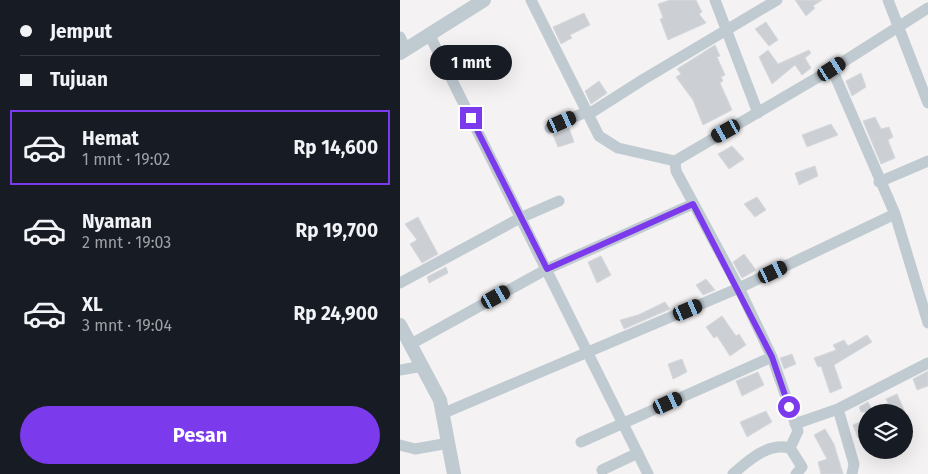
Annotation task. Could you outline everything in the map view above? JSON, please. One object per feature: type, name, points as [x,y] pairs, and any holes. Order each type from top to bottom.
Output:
[{"type":"street","points":[[402,46],[430,36],[484,0]]},
{"type":"street","points":[[531,0],[589,112],[599,136],[618,148],[675,161],[758,114],[928,8]]},
{"type":"street","points":[[715,0],[724,30],[758,114]]},
{"type":"street","points":[[550,128],[589,112],[777,0]]},
{"type":"street","points":[[888,0],[900,26],[928,102]]},
{"type":"street","points":[[430,36],[648,474]]},
{"type":"street","points":[[832,69],[879,182],[895,214],[928,323]]},
{"type":"street","points":[[675,161],[676,171],[739,288],[772,357],[798,431],[790,448],[801,472]]},
{"type":"street","points":[[879,182],[928,161]]},
{"type":"street","points":[[400,283],[520,218],[560,200]]},
{"type":"street","points":[[411,344],[547,269],[693,204]]},
{"type":"street","points":[[444,413],[739,288],[895,214]]},
{"type":"street","points":[[400,325],[423,366],[444,413],[454,474]]},
{"type":"street","points":[[581,442],[772,357]]},
{"type":"street","points":[[795,424],[838,409],[928,363]]},
{"type":"street","points":[[400,370],[423,366]]},
{"type":"street","points":[[838,409],[854,464],[852,474]]},
{"type":"street","points":[[400,445],[415,449],[449,443]]},
{"type":"street","points":[[733,474],[768,449],[778,447],[790,448]]},
{"type":"street","points":[[602,470],[638,453]]},
{"type":"building","points":[[670,0],[696,0],[702,12],[699,14],[706,23],[668,40],[660,19],[663,18],[658,4]]},
{"type":"building","points":[[795,0],[822,0],[813,6],[815,8],[806,16]]},
{"type":"building","points":[[584,13],[590,25],[570,35],[572,38],[561,44],[553,27]]},
{"type":"building","points":[[766,22],[778,40],[769,46],[755,29]]},
{"type":"building","points":[[715,45],[720,56],[717,57],[725,75],[721,77],[723,81],[720,83],[732,110],[703,125],[693,100],[676,77],[681,74],[677,69]]},
{"type":"building","points":[[768,50],[778,64],[809,50],[811,53],[805,58],[811,68],[802,75],[795,65],[772,84],[759,57]]},
{"type":"building","points":[[861,73],[866,87],[852,96],[846,81]]},
{"type":"building","points":[[599,81],[607,93],[591,104],[585,91]]},
{"type":"building","points":[[875,117],[881,129],[889,127],[893,137],[888,140],[895,158],[881,164],[863,121]]},
{"type":"building","points":[[831,124],[838,135],[807,147],[802,135]]},
{"type":"building","points":[[569,128],[574,142],[558,147],[553,135]]},
{"type":"building","points":[[732,146],[744,159],[729,169],[718,154]]},
{"type":"building","points":[[815,166],[818,176],[799,185],[795,173]]},
{"type":"building","points":[[757,197],[766,210],[755,217],[744,204]]},
{"type":"building","points":[[418,217],[438,254],[422,263],[410,244],[417,240],[405,224]]},
{"type":"building","points":[[744,254],[756,270],[742,278],[733,262]]},
{"type":"building","points":[[601,256],[611,275],[597,283],[588,262]]},
{"type":"building","points":[[446,267],[448,273],[429,283],[427,277]]},
{"type":"building","points":[[706,279],[715,290],[703,295],[696,285]]},
{"type":"building","points":[[665,302],[670,309],[624,329],[620,320],[638,315]]},
{"type":"building","points":[[722,316],[736,336],[739,334],[746,345],[730,356],[717,336],[714,338],[706,327]]},
{"type":"building","points":[[867,335],[872,342],[834,365],[842,388],[830,393],[821,366],[818,367],[814,358],[836,350],[833,345],[844,340],[848,346]]},
{"type":"building","points":[[792,354],[796,364],[784,369],[780,358]]},
{"type":"building","points":[[682,359],[687,372],[673,379],[668,364]]},
{"type":"building","points":[[928,371],[928,386],[917,390],[913,379]]},
{"type":"building","points":[[758,372],[764,385],[742,396],[736,381]]},
{"type":"building","points":[[897,394],[901,404],[886,404],[888,403],[886,399]]},
{"type":"building","points":[[766,411],[772,422],[747,437],[740,422]]},
{"type":"building","points":[[858,423],[858,438],[853,425]]},
{"type":"building","points":[[825,429],[834,444],[843,474],[821,474],[818,462],[827,459],[814,435]]},
{"type":"route","points":[[471,118],[547,269],[693,204],[739,288],[772,357],[789,407]]}]
